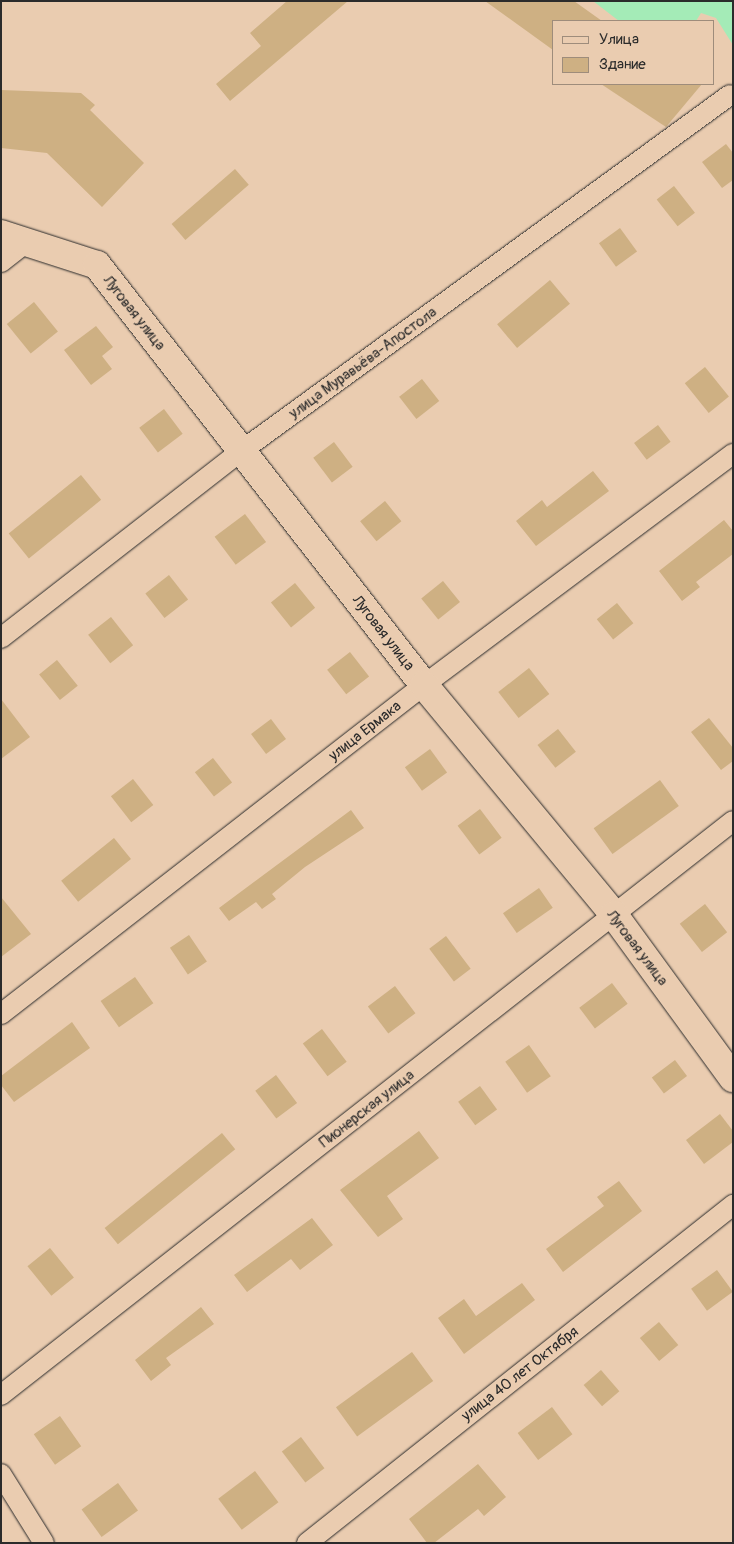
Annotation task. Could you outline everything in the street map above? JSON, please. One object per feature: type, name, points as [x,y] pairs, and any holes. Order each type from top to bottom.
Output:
[{"type":"street","name":"улица Муравьёва-Апостола","points":[[1,638],[240,452],[730,95]]},
{"type":"street","name":"Луговая улица","points":[[1,234],[29,240],[97,265],[240,452],[424,685],[614,915],[733,1078]]},
{"type":"street","points":[[1,262],[29,240]]},
{"type":"street","name":"улица Ермака","points":[[1,1014],[424,685],[733,454]]},
{"type":"street","name":"Пионерская улица","points":[[1,1395],[733,821]]},
{"type":"street","name":"улица 40 лет Октября","points":[[307,1543],[733,1205]]},
{"type":"street","points":[[1,1474],[44,1543]]},
{"type":"green space","points":[[593,1],[733,1],[733,45],[716,18],[701,13],[697,20],[618,20]]},
{"type":"building","points":[[287,1],[348,1],[230,101],[216,84],[261,46],[250,33]]},
{"type":"building","points":[[485,1],[574,1],[601,20],[552,20],[552,49]]},
{"type":"building","points":[[603,85],[701,85],[666,127]]},
{"type":"building","points":[[1,90],[81,93],[95,105],[90,110],[144,163],[102,207],[47,153],[1,148]]},
{"type":"building","points":[[726,144],[733,153],[733,180],[722,188],[702,162]]},
{"type":"building","points":[[235,169],[249,185],[185,240],[172,224]]},
{"type":"building","points":[[674,186],[695,213],[678,226],[657,200]]},
{"type":"building","points":[[620,228],[637,251],[616,267],[599,243]]},
{"type":"building","points":[[550,280],[570,304],[517,348],[497,324]]},
{"type":"building","points":[[34,302],[58,332],[31,354],[7,324]]},
{"type":"building","points":[[96,326],[113,347],[102,356],[112,369],[91,385],[64,350]]},
{"type":"building","points":[[705,367],[729,397],[709,413],[685,383]]},
{"type":"building","points":[[422,379],[439,401],[416,419],[399,397]]},
{"type":"building","points":[[164,409],[183,434],[158,452],[139,428]]},
{"type":"building","points":[[658,425],[671,442],[647,460],[634,443]]},
{"type":"building","points":[[334,442],[353,467],[332,482],[313,458]]},
{"type":"building","points":[[593,471],[609,491],[536,546],[516,521],[542,500],[547,507]]},
{"type":"building","points":[[81,475],[101,500],[29,558],[9,534]]},
{"type":"building","points":[[385,501],[401,521],[376,541],[360,521]]},
{"type":"building","points":[[245,514],[266,542],[236,565],[215,537]]},
{"type":"building","points":[[724,520],[733,531],[733,554],[696,582],[700,587],[682,601],[659,571]]},
{"type":"building","points":[[169,575],[188,599],[164,618],[145,593]]},
{"type":"building","points":[[443,581],[460,602],[438,620],[421,599]]},
{"type":"building","points":[[295,583],[315,608],[291,627],[271,603]]},
{"type":"building","points":[[617,603],[633,623],[613,640],[597,619]]},
{"type":"building","points":[[111,617],[133,645],[110,663],[88,635]]},
{"type":"building","points":[[350,652],[369,676],[346,694],[327,670]]},
{"type":"building","points":[[57,660],[78,686],[60,700],[39,674]]},
{"type":"building","points":[[529,668],[549,694],[519,718],[498,692]]},
{"type":"building","points":[[1,699],[30,737],[1,759]]},
{"type":"building","points":[[709,718],[733,748],[733,761],[721,770],[691,732]]},
{"type":"building","points":[[271,719],[286,739],[266,754],[251,734]]},
{"type":"building","points":[[558,729],[576,752],[555,768],[538,745]]},
{"type":"building","points":[[430,749],[447,772],[422,791],[405,767]]},
{"type":"building","points":[[213,758],[232,782],[214,797],[195,772]]},
{"type":"building","points":[[133,779],[153,805],[131,822],[111,796]]},
{"type":"building","points":[[660,780],[679,806],[612,854],[594,828]]},
{"type":"building","points":[[480,809],[502,838],[479,855],[458,826]]},
{"type":"building","points":[[351,810],[364,828],[305,867],[272,894],[276,899],[262,909],[256,902],[229,921],[219,908]]},
{"type":"building","points":[[114,838],[131,859],[78,902],[61,881]]},
{"type":"building","points":[[539,888],[553,908],[517,933],[503,913]]},
{"type":"building","points":[[1,897],[31,934],[1,957]]},
{"type":"building","points":[[705,904],[727,932],[702,952],[680,924]]},
{"type":"building","points":[[189,935],[207,962],[188,974],[170,948]]},
{"type":"building","points":[[446,936],[471,969],[454,981],[429,949]]},
{"type":"building","points":[[135,977],[153,1003],[119,1027],[101,1001]]},
{"type":"building","points":[[612,983],[628,1004],[595,1028],[579,1008]]},
{"type":"building","points":[[395,986],[415,1013],[388,1034],[368,1006]]},
{"type":"building","points":[[72,1022],[90,1048],[14,1102],[1,1085],[1,1076]]},
{"type":"building","points":[[322,1029],[347,1062],[328,1076],[303,1043]]},
{"type":"building","points":[[529,1045],[551,1076],[527,1093],[505,1062]]},
{"type":"building","points":[[675,1060],[687,1076],[664,1093],[652,1077]]},
{"type":"building","points":[[276,1075],[297,1103],[276,1119],[255,1091]]},
{"type":"building","points":[[480,1086],[497,1109],[475,1125],[458,1102]]},
{"type":"building","points":[[720,1114],[733,1131],[733,1142],[704,1164],[686,1140]]},
{"type":"building","points":[[419,1131],[439,1158],[387,1196],[403,1219],[378,1237],[340,1190]]},
{"type":"building","points":[[222,1133],[235,1149],[118,1244],[105,1228]]},
{"type":"building","points":[[619,1181],[642,1211],[563,1272],[546,1249],[604,1206],[597,1197]]},
{"type":"building","points":[[312,1218],[333,1245],[300,1270],[291,1259],[247,1292],[234,1275]]},
{"type":"building","points":[[50,1248],[74,1278],[51,1296],[27,1266]]},
{"type":"building","points":[[717,1270],[733,1292],[707,1311],[691,1289]]},
{"type":"building","points":[[522,1283],[535,1300],[464,1354],[438,1318],[464,1299],[476,1316]]},
{"type":"building","points":[[201,1307],[214,1324],[166,1358],[171,1365],[151,1381],[135,1360]]},
{"type":"building","points":[[659,1322],[678,1345],[659,1361],[640,1338]]},
{"type":"building","points":[[412,1352],[433,1381],[357,1436],[336,1407]]},
{"type":"building","points":[[601,1370],[619,1391],[602,1406],[584,1385]]},
{"type":"building","points":[[552,1407],[572,1434],[538,1460],[518,1433]]},
{"type":"building","points":[[60,1416],[81,1446],[55,1465],[34,1434]]},
{"type":"building","points":[[301,1437],[324,1468],[305,1483],[282,1451]]},
{"type":"building","points":[[478,1464],[506,1497],[484,1516],[478,1509],[434,1543],[427,1543],[409,1519]]},
{"type":"building","points":[[255,1471],[278,1502],[242,1530],[218,1499]]},
{"type":"building","points":[[118,1483],[138,1511],[102,1537],[82,1509]]}]
